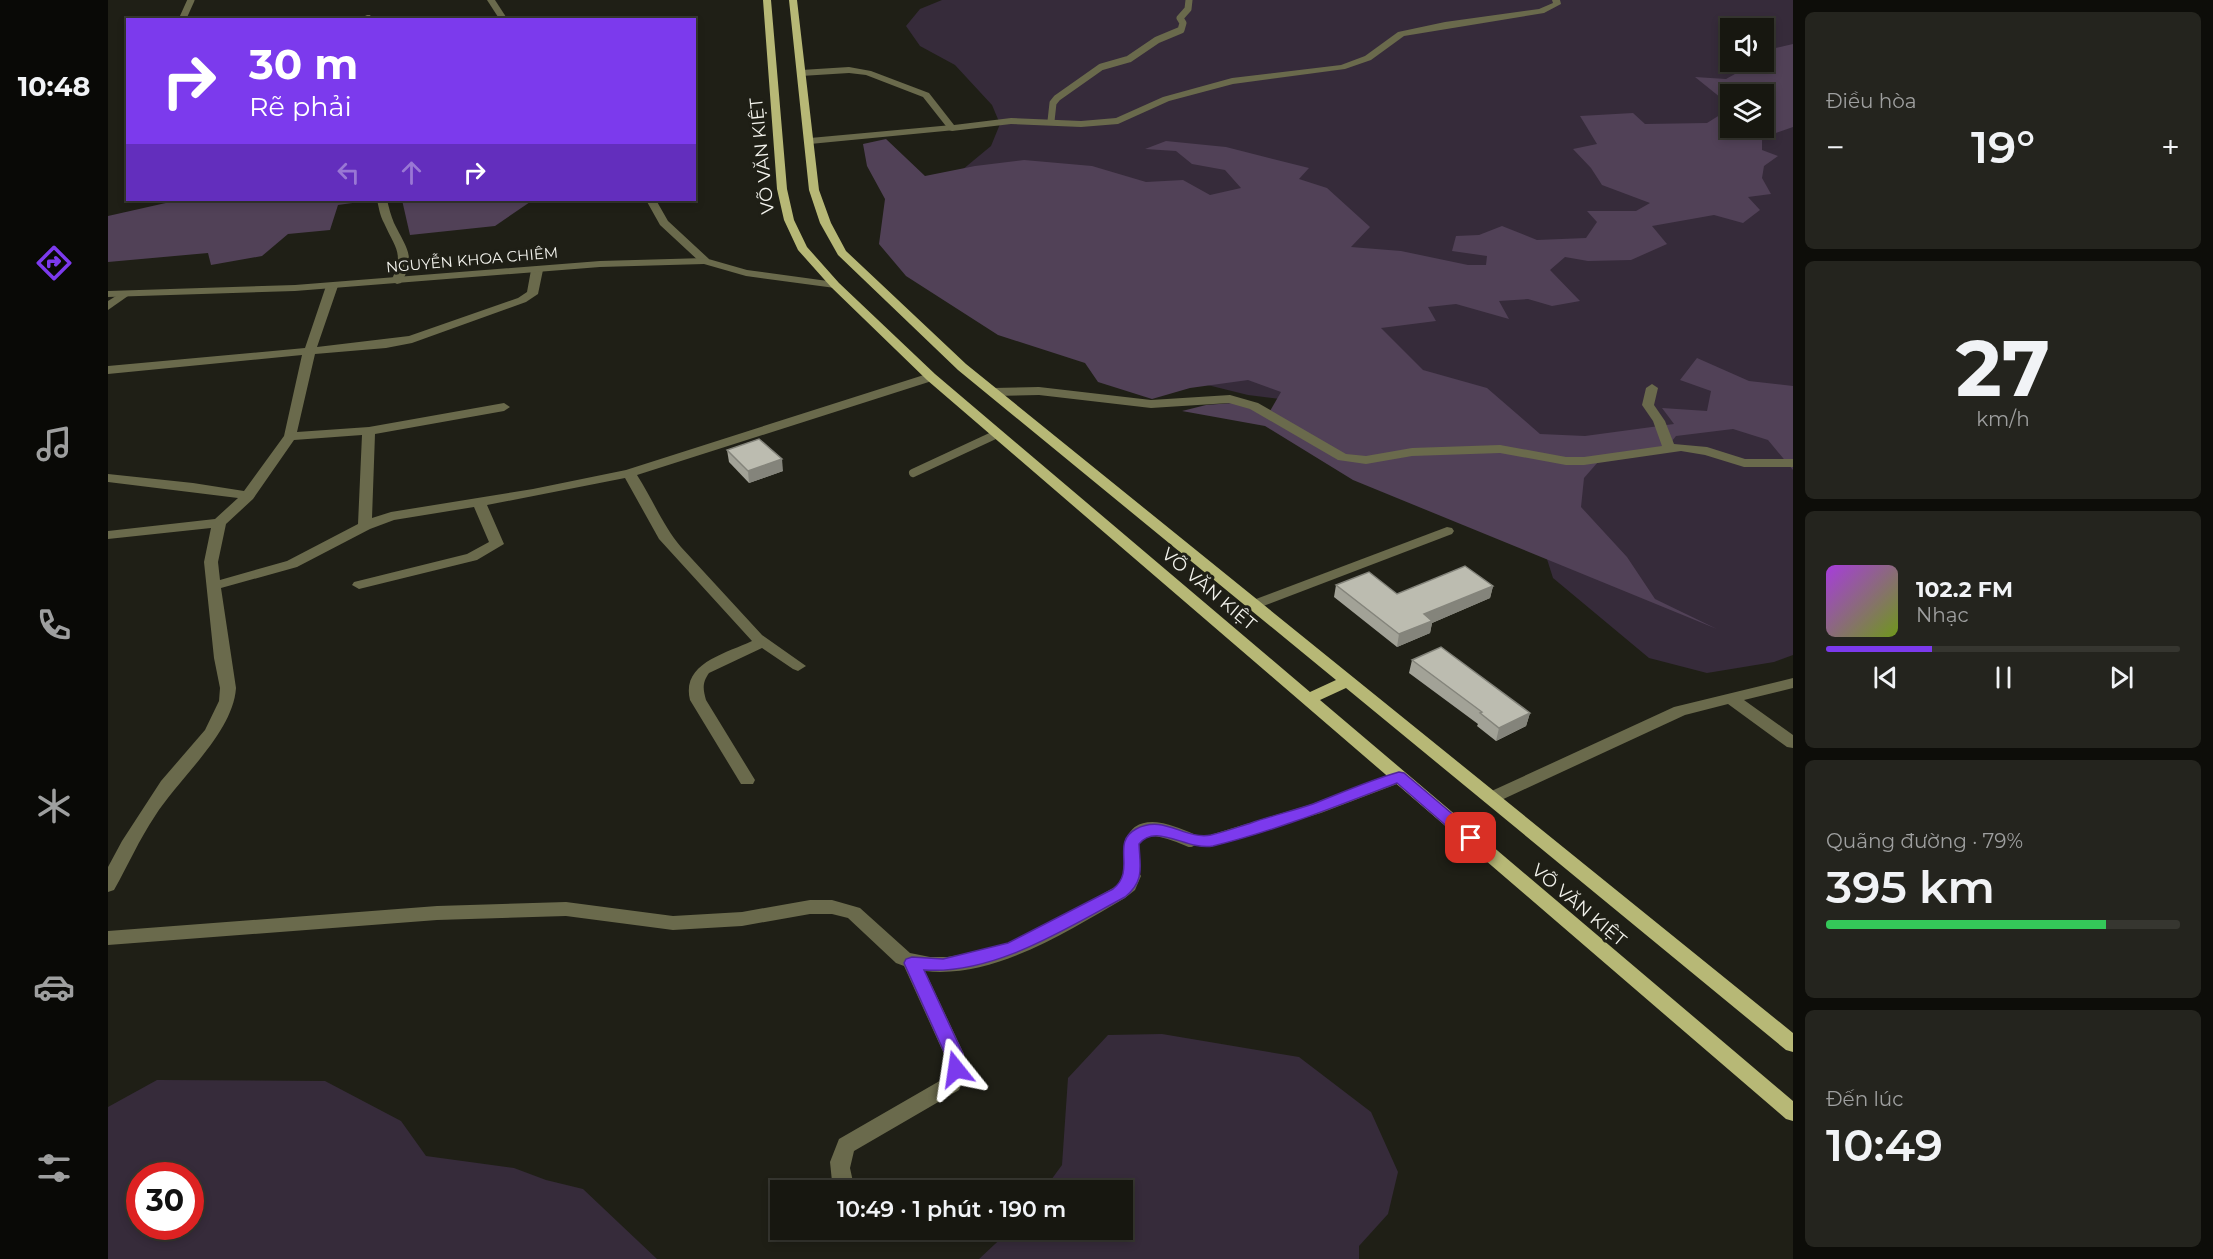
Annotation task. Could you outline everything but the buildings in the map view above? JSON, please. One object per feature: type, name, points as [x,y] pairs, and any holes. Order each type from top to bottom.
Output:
[{"type":"main road","name":"VÕ VĂN KIỆT","points":[[767,0],[787,73],[810,141],[814,190],[828,231],[842,253],[851,282],[931,377],[1793,1113]]},
{"type":"main road","name":"VÕ VĂN KIỆT","points":[[793,0],[782,189],[789,220],[802,248],[851,282],[962,367],[1793,1044]]},
{"type":"main road","points":[[1308,699],[1348,681]]},
{"type":"street","points":[[491,0],[503,18]]},
{"type":"street","points":[[810,141],[983,123],[1118,122],[1166,99],[1232,81],[1342,67],[1368,58],[1401,34],[1541,10],[1557,4],[1556,0]]},
{"type":"street","points":[[787,73],[849,70],[868,72],[926,95],[952,128]]},
{"type":"street","points":[[382,201],[388,221],[403,245],[405,266],[397,281]]},
{"type":"street","points":[[652,201],[664,223],[705,261]]},
{"type":"street","name":"NGUYỄN KHOA CHIÊM","points":[[108,294],[332,286],[600,264],[705,261],[746,273],[851,282]]},
{"type":"street","points":[[108,370],[309,353],[412,339],[522,300],[532,294],[537,270]]},
{"type":"street","points":[[108,885],[128,845],[148,813],[167,785],[212,732],[227,701],[228,688],[222,658],[211,562],[219,523],[248,496],[290,436],[309,353],[332,286]]},
{"type":"street","points":[[108,307],[124,294]]},
{"type":"street","points":[[214,586],[292,564],[365,526],[391,516],[479,502],[629,473],[931,377]]},
{"type":"street","points":[[1652,388],[1648,405],[1659,421],[1669,448]]},
{"type":"street","points":[[992,392],[1039,391],[1151,404],[1230,399],[1254,406],[1343,457],[1353,460],[1412,452],[1500,449],[1566,461],[1669,448],[1691,448],[1744,463],[1764,465],[1793,463]]},
{"type":"street","points":[[290,436],[369,431],[504,407]]},
{"type":"street","points":[[365,526],[369,431]]},
{"type":"street","points":[[629,473],[650,505],[664,536],[762,642],[798,666]]},
{"type":"street","points":[[108,478],[146,481],[248,496]]},
{"type":"street","points":[[359,585],[472,557],[497,544],[479,502]]},
{"type":"street","points":[[108,535],[219,523]]},
{"type":"street","points":[[1253,605],[1447,531]]},
{"type":"street","points":[[747,780],[698,700],[695,688],[697,679],[704,670],[762,642]]},
{"type":"street","points":[[1491,798],[1680,711],[1793,683]]},
{"type":"street","points":[[1731,699],[1793,743]]},
{"type":"street","points":[[1190,840],[1210,841],[1315,809],[1399,777]]},
{"type":"street","points":[[108,938],[437,913],[566,909],[673,923],[742,919],[810,907],[832,907],[854,913],[903,958],[912,963],[943,965],[1020,946],[1119,893],[1129,885],[1132,876]]},
{"type":"street","points":[[841,1180],[838,1169],[840,1155],[846,1144],[952,1084],[956,1069],[954,1054],[912,963]]},
{"type":"lane","points":[[183,18],[191,0]]},
{"type":"lane","points":[[1051,121],[1053,103],[1057,98],[1091,73],[1101,67],[1129,59],[1157,40],[1181,30],[1183,23],[1180,18],[1188,9],[1189,0]]},
{"type":"lane","points":[[913,473],[997,434]]},
{"type":"lane","points":[[1132,876],[1132,844],[1135,837],[1143,832],[1164,829],[1190,840]]},
{"type":"shaded area","points":[[942,0],[1793,0],[1793,655],[1774,662],[1707,673],[1649,658],[1553,578],[1532,512],[1314,403],[1248,395],[1171,376],[962,170],[991,146],[1000,124],[992,105],[955,65],[920,46],[906,26],[920,9]]},
{"type":"shaded area","points":[[1793,44],[1793,127],[1774,134],[1774,84],[1720,84],[1720,97],[1695,77],[1726,79],[1738,72],[1774,72],[1774,48]]},
{"type":"shaded area","points":[[1633,113],[1645,124],[1707,123],[1720,115],[1720,138],[1762,138],[1762,150],[1778,156],[1764,166],[1762,178],[1771,194],[1748,197],[1760,210],[1743,223],[1714,215],[1652,226],[1667,244],[1631,260],[1588,261],[1565,257],[1550,270],[1580,301],[1552,306],[1528,299],[1499,301],[1509,319],[1456,304],[1428,307],[1436,321],[1381,328],[1423,370],[1487,388],[1540,434],[1585,436],[1674,424],[1662,408],[1707,411],[1711,391],[1680,380],[1697,358],[1749,381],[1793,386],[1793,470],[1768,440],[1733,429],[1676,436],[1665,450],[1598,462],[1584,478],[1581,507],[1627,557],[1655,599],[1717,629],[1353,480],[1265,426],[1182,411],[1206,405],[1245,402],[1270,411],[1281,392],[1248,380],[1190,388],[1152,399],[1098,382],[1085,363],[998,335],[906,276],[879,244],[885,199],[867,166],[863,144],[886,139],[925,176],[975,166],[1024,160],[1092,166],[1146,182],[1183,180],[1210,195],[1241,188],[1225,170],[1192,164],[1176,151],[1145,149],[1166,141],[1226,147],[1309,168],[1299,179],[1327,188],[1370,227],[1351,247],[1401,251],[1468,265],[1486,265],[1487,256],[1452,251],[1456,236],[1479,235],[1502,226],[1537,240],[1586,238],[1597,222],[1587,211],[1636,211],[1650,203],[1602,185],[1591,168],[1573,149],[1597,144],[1580,116]]},
{"type":"shaded area","points":[[175,201],[367,201],[338,205],[330,230],[288,234],[262,256],[211,265],[208,253],[108,262],[108,216]]},
{"type":"shaded area","points":[[402,201],[532,201],[495,226],[410,235]]},
{"type":"shaded area","points":[[1162,1034],[1299,1057],[1371,1112],[1398,1172],[1388,1214],[1359,1246],[1359,1259],[979,1259],[999,1240],[1133,1240],[1133,1180],[1051,1180],[1062,1165],[1068,1078],[1108,1035]]},
{"type":"shaded area","points":[[157,1080],[325,1081],[401,1121],[426,1156],[514,1168],[546,1180],[583,1189],[657,1259],[108,1259],[108,1107]]},
{"type":"route","points":[[956,1069],[954,1054],[912,963],[927,966],[943,965],[1013,949],[1119,893],[1129,885],[1132,876],[1132,844],[1135,837],[1143,832],[1164,829],[1190,840],[1210,841],[1315,809],[1399,777],[1471,838]]}]
